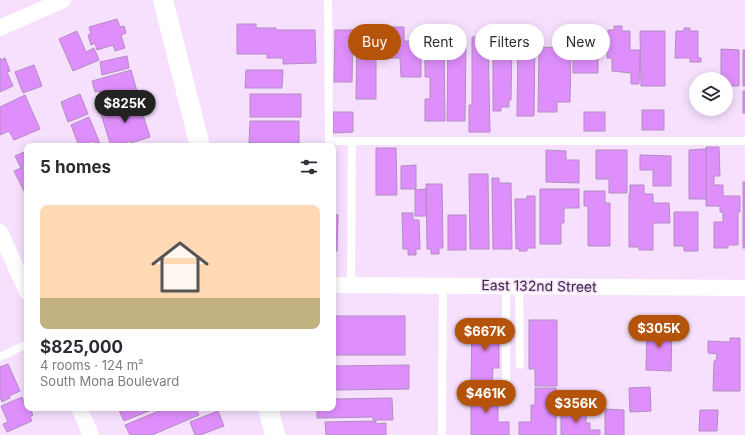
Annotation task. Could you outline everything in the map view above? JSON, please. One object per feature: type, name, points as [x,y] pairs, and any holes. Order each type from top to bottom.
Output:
[{"type":"street","points":[[0,28],[63,0]]},
{"type":"street","points":[[163,0],[199,143]]},
{"type":"street","points":[[0,232],[24,285]]},
{"type":"street","name":"East 132nd Street","points":[[336,284],[745,288]]},
{"type":"street","points":[[80,411],[91,435]]},
{"type":"street","points":[[269,411],[276,435]]},
{"type":"lane","points":[[328,0],[329,141],[745,141]]},
{"type":"lane","points":[[351,284],[352,141]]},
{"type":"lane","points":[[442,432],[443,285]]},
{"type":"lane","points":[[513,286],[520,364]]},
{"type":"lane","points":[[506,380],[513,286]]},
{"type":"lane","points":[[0,357],[24,345]]},
{"type":"building","points":[[117,19],[120,27],[124,26],[126,33],[121,35],[125,48],[115,51],[113,45],[97,50],[95,43],[91,45],[88,35],[91,34],[89,27]]},
{"type":"building","points":[[237,24],[256,24],[256,28],[276,28],[276,30],[315,30],[316,63],[283,64],[283,58],[267,58],[267,54],[237,54]]},
{"type":"building","points":[[614,26],[622,26],[622,31],[630,31],[630,50],[640,50],[639,84],[631,84],[631,73],[612,71],[612,58],[610,58],[610,30],[614,30]]},
{"type":"building","points":[[401,27],[404,27],[404,41],[409,41],[409,60],[421,60],[421,77],[401,77]]},
{"type":"building","points":[[684,28],[690,28],[690,31],[698,31],[698,58],[701,58],[701,62],[690,62],[690,58],[675,58],[676,31],[684,31]]},
{"type":"building","points":[[335,30],[348,30],[348,60],[352,60],[352,82],[334,82]]},
{"type":"building","points":[[77,31],[86,52],[94,48],[99,60],[73,71],[59,39]]},
{"type":"building","points":[[640,31],[665,31],[665,86],[641,86]]},
{"type":"building","points":[[472,37],[475,37],[475,60],[488,60],[490,132],[469,132],[469,105],[472,105]]},
{"type":"building","points":[[544,47],[552,47],[552,60],[571,60],[570,102],[557,102],[557,112],[538,112],[539,60],[544,60]]},
{"type":"building","points":[[721,49],[739,50],[739,86],[733,86],[733,72],[721,72]]},
{"type":"building","points":[[743,50],[745,50],[745,86],[743,86]]},
{"type":"building","points":[[127,56],[129,68],[102,75],[100,62]]},
{"type":"building","points":[[0,58],[1,60],[5,58],[10,71],[7,72],[13,86],[0,92]]},
{"type":"building","points":[[357,60],[376,60],[376,99],[356,99]]},
{"type":"building","points":[[425,60],[444,60],[445,121],[425,121],[425,99],[430,99],[430,77],[425,77]]},
{"type":"building","points":[[448,60],[466,60],[465,121],[447,121]]},
{"type":"building","points":[[493,60],[512,60],[511,100],[509,100],[509,107],[501,107],[501,111],[493,111]]},
{"type":"building","points":[[518,60],[535,60],[534,116],[517,116]]},
{"type":"building","points":[[573,60],[598,60],[598,73],[573,73]]},
{"type":"building","points":[[34,65],[42,86],[23,93],[15,72]]},
{"type":"building","points":[[131,70],[137,91],[106,99],[105,95],[102,96],[101,91],[95,92],[92,81]]},
{"type":"building","points":[[246,70],[283,70],[282,88],[245,88]]},
{"type":"building","points":[[743,91],[745,91],[745,113],[743,113]]},
{"type":"building","points":[[80,94],[88,114],[68,122],[61,102]]},
{"type":"building","points":[[250,94],[301,94],[301,117],[250,117]]},
{"type":"building","points":[[25,95],[40,129],[14,140],[9,131],[0,135],[0,107]]},
{"type":"building","points":[[138,99],[150,137],[131,143],[131,141],[125,143],[110,143],[101,114],[107,112],[106,109]]},
{"type":"building","points":[[642,110],[664,110],[664,130],[642,130]]},
{"type":"building","points":[[333,112],[353,112],[353,132],[333,133]]},
{"type":"building","points":[[584,112],[605,112],[605,131],[584,131]]},
{"type":"building","points":[[89,117],[100,143],[94,143],[93,141],[87,143],[78,143],[71,125]]},
{"type":"building","points":[[250,121],[299,121],[299,143],[249,143]]},
{"type":"building","points":[[706,147],[719,147],[720,176],[714,176],[714,185],[723,185],[723,196],[740,196],[740,212],[738,212],[738,245],[728,245],[728,248],[714,248],[714,222],[723,222],[723,212],[720,212],[720,206],[706,206]]},
{"type":"building","points":[[376,148],[396,148],[397,195],[376,195]]},
{"type":"building","points":[[706,149],[706,199],[689,199],[689,150]]},
{"type":"building","points":[[546,150],[566,151],[566,160],[579,160],[579,183],[546,182]]},
{"type":"building","points":[[596,150],[627,150],[627,193],[609,193],[609,179],[596,179]]},
{"type":"building","points":[[24,152],[24,191],[14,171],[21,168],[15,156]]},
{"type":"building","points":[[640,155],[671,156],[671,186],[653,186],[653,170],[640,170]]},
{"type":"building","points":[[416,165],[416,189],[401,189],[401,166]]},
{"type":"building","points":[[469,174],[488,174],[489,249],[470,249]]},
{"type":"building","points":[[492,178],[499,178],[499,183],[511,183],[512,249],[493,249]]},
{"type":"building","points":[[743,182],[745,182],[745,248],[743,248]]},
{"type":"building","points":[[426,184],[442,184],[443,248],[439,248],[439,254],[431,254],[431,249],[427,249]]},
{"type":"building","points":[[630,185],[644,185],[644,194],[653,194],[653,203],[669,203],[670,223],[653,223],[653,250],[639,250],[639,247],[629,247]]},
{"type":"building","points":[[426,189],[426,216],[415,216],[415,190]]},
{"type":"building","points":[[540,189],[579,189],[579,208],[564,208],[564,223],[561,223],[561,244],[540,244]]},
{"type":"building","points":[[584,191],[605,191],[605,203],[610,203],[610,246],[588,246],[588,206],[584,206]]},
{"type":"building","points":[[527,196],[535,196],[535,248],[527,248],[527,251],[519,251],[519,248],[516,249],[515,199],[527,199]]},
{"type":"building","points":[[674,212],[698,212],[698,251],[684,251],[684,246],[674,246]]},
{"type":"building","points":[[402,213],[413,213],[413,220],[419,220],[420,249],[416,249],[416,255],[408,255],[408,249],[403,249]]},
{"type":"building","points":[[336,215],[338,215],[337,251]]},
{"type":"building","points":[[448,215],[466,215],[466,250],[448,250]]},
{"type":"building","points":[[336,316],[405,316],[405,355],[336,355]]},
{"type":"building","points":[[472,320],[499,320],[499,368],[493,368],[492,386],[471,386]]},
{"type":"building","points":[[529,320],[557,320],[557,386],[535,386],[535,369],[529,369]]},
{"type":"building","points":[[647,325],[661,325],[661,329],[672,329],[671,371],[646,370]]},
{"type":"building","points":[[730,338],[740,338],[740,391],[713,391],[714,361],[716,361],[717,354],[708,353],[708,341],[730,342]]},
{"type":"building","points":[[8,364],[20,391],[9,396],[10,398],[2,402],[0,397],[0,367]]},
{"type":"building","points":[[409,365],[409,389],[336,390],[336,366]]},
{"type":"building","points":[[650,387],[651,411],[630,412],[629,388]]},
{"type":"building","points":[[471,388],[493,388],[493,405],[498,405],[498,422],[509,422],[509,435],[471,435]]},
{"type":"building","points":[[535,388],[556,388],[556,435],[519,435],[519,422],[531,422],[531,405],[535,405]]},
{"type":"building","points":[[22,397],[24,402],[24,411],[31,411],[33,415],[30,417],[32,421],[7,432],[3,424],[8,422],[1,406]]},
{"type":"building","points":[[392,398],[393,420],[373,420],[373,417],[317,418],[317,411],[336,411],[336,399]]},
{"type":"building","points":[[605,409],[624,410],[624,435],[605,435]]},
{"type":"building","points":[[561,410],[586,410],[586,423],[590,423],[590,430],[600,430],[600,435],[561,435]]},
{"type":"building","points":[[700,410],[718,410],[717,431],[699,431]]},
{"type":"building","points":[[119,411],[149,411],[124,421]]},
{"type":"building","points":[[159,411],[197,411],[199,415],[152,435],[130,435],[125,425]]},
{"type":"building","points":[[218,411],[224,426],[200,435],[195,435],[190,422]]},
{"type":"building","points":[[376,421],[376,424],[386,423],[386,435],[326,435],[325,422]]}]
